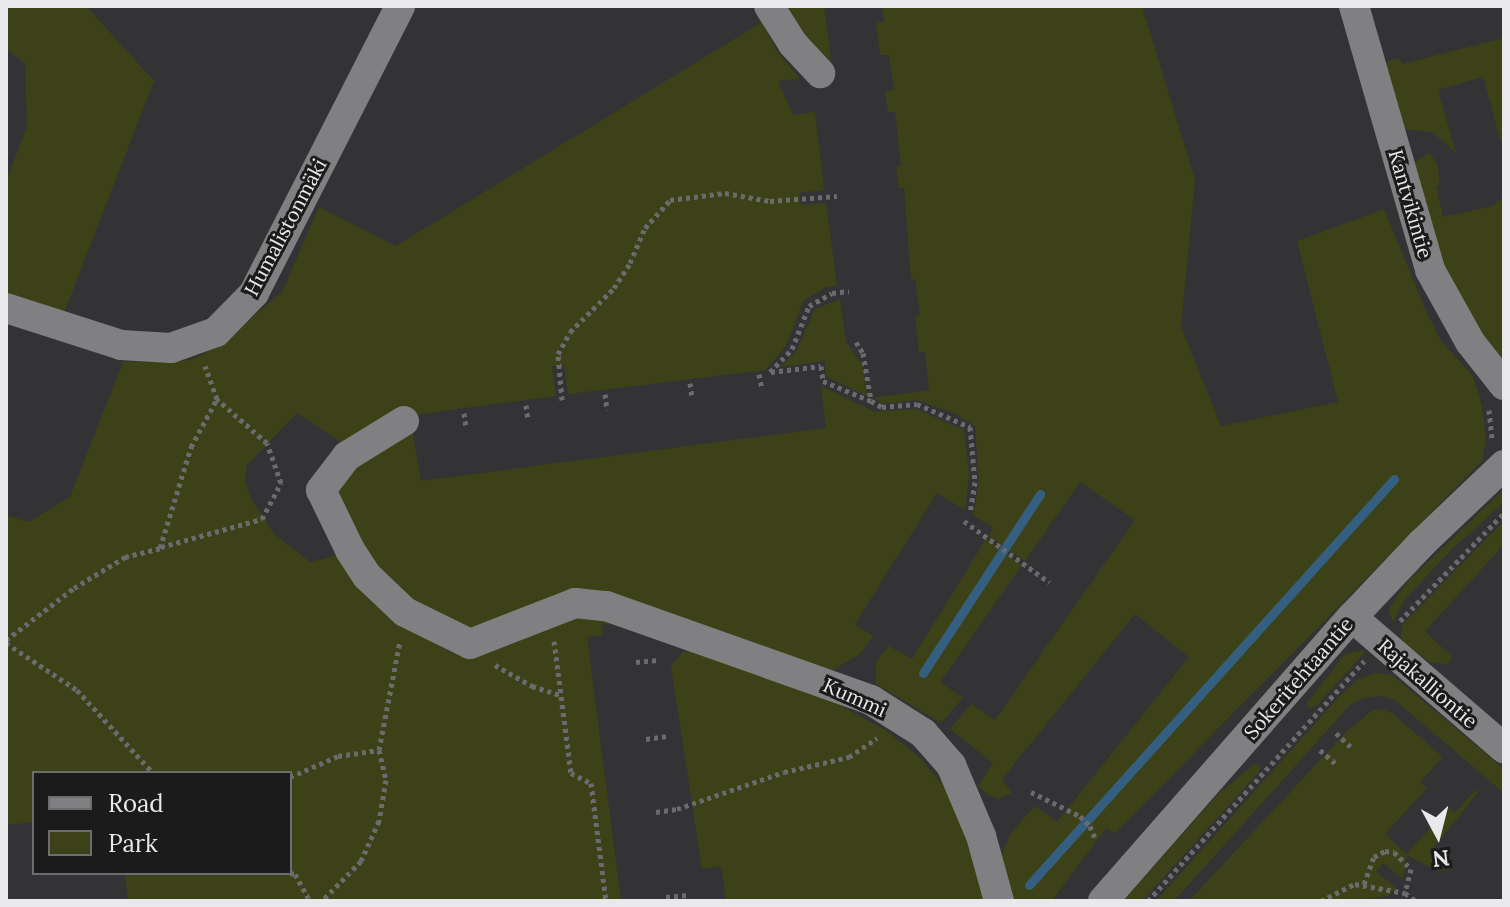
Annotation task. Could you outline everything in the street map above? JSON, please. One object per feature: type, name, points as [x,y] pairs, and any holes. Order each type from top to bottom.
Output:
[{"type":"street","name":"Humalistonmäki","points":[[6,308],[121,345],[171,348],[216,332],[254,293],[400,6]]},
{"type":"street","points":[[769,6],[793,44],[820,73]]},
{"type":"street","name":"Kantvikintie","points":[[1354,6],[1430,270],[1470,342],[1504,385]]},
{"type":"street","points":[[404,421],[347,456],[321,490],[350,550],[367,576],[405,612],[470,644]]},
{"type":"street","name":"Sokeritehtaantie","points":[[1103,901],[1352,617],[1422,543],[1504,465]]},
{"type":"street","name":"Kummi","points":[[470,644],[575,603],[606,606],[871,700],[923,733],[951,765],[981,836],[999,901]]},
{"type":"street","name":"Rajakalliontie","points":[[1352,617],[1504,748]]},
{"type":"path","points":[[562,400],[558,354],[570,332],[614,288],[630,263],[645,228],[670,200],[725,193],[770,201],[837,196]]},
{"type":"path","points":[[849,291],[832,293],[809,306],[792,349],[770,372],[821,366],[823,381],[882,407],[917,404],[970,427],[975,482],[970,513]]},
{"type":"path","points":[[856,342],[863,353],[871,401]]},
{"type":"path","points":[[759,374],[762,390]]},
{"type":"path","points":[[690,383],[692,397]]},
{"type":"path","points":[[605,394],[607,410]]},
{"type":"path","points":[[151,771],[77,690],[6,641],[74,588],[125,557],[160,548],[262,519],[281,483],[267,443],[217,399],[191,447],[160,548]]},
{"type":"path","points":[[526,405],[528,420]]},
{"type":"path","points":[[464,413],[466,427]]},
{"type":"path","points":[[1148,901],[1435,581],[1504,513]]},
{"type":"path","points":[[964,521],[1049,582]]},
{"type":"path","points":[[322,901],[361,861],[379,821],[386,780],[379,750],[405,612]]},
{"type":"path","points":[[550,613],[571,773],[591,783],[606,901]]},
{"type":"path","points":[[470,644],[492,663],[518,678],[560,695]]},
{"type":"path","points":[[636,662],[658,660]]},
{"type":"path","points":[[656,812],[677,809],[784,772],[849,757],[867,747],[895,715]]},
{"type":"path","points":[[1336,733],[1351,747]]},
{"type":"path","points":[[646,739],[668,736]]},
{"type":"path","points":[[292,776],[338,756],[379,750]]},
{"type":"path","points":[[1320,750],[1336,764]]},
{"type":"path","points":[[1031,792],[1080,816],[1090,826],[1096,841]]},
{"type":"path","points":[[1364,884],[1374,857],[1385,851],[1394,852],[1411,869],[1405,893]]},
{"type":"path","points":[[292,873],[310,901]]},
{"type":"path","points":[[1321,901],[1342,888],[1364,884],[1405,893],[1416,901]]},
{"type":"path","points":[[666,897],[688,895]]},
{"type":"green space","points":[[6,6],[86,6],[154,81],[64,313],[6,295],[6,182],[27,126],[25,63],[6,49]]},
{"type":"green space","points":[[782,6],[824,6],[831,60],[809,45]]},
{"type":"green space","points":[[882,6],[1142,6],[1195,180],[1181,327],[1221,426],[1338,402],[1297,241],[1384,209],[1426,311],[1441,341],[1473,376],[1482,406],[1486,439],[1482,461],[1115,833],[1106,828],[1054,898],[1055,901],[1014,901],[1007,888],[1001,857],[1010,834],[1035,806],[1057,822],[1189,657],[1135,614],[1002,779],[1012,793],[999,799],[978,786],[993,763],[950,729],[971,704],[995,720],[1135,520],[1080,482],[1025,561],[989,536],[993,528],[973,515],[979,483],[975,426],[954,413],[917,400],[883,404],[873,398],[929,390],[925,352],[919,352],[915,317],[920,316],[915,279],[911,280],[904,188],[899,188],[896,167],[901,165],[895,112],[888,112],[885,91],[894,90],[889,55],[880,55],[876,23],[884,22]]},
{"type":"green space","points":[[762,22],[776,50],[800,79],[778,81],[793,115],[815,112],[824,190],[799,193],[801,205],[826,203],[837,286],[826,287],[804,300],[785,347],[766,370],[568,394],[564,365],[552,366],[556,396],[398,417],[346,445],[297,413],[247,465],[245,479],[250,497],[274,534],[310,562],[343,554],[399,624],[452,653],[478,655],[583,614],[614,624],[602,625],[603,635],[587,637],[621,901],[128,901],[125,875],[292,875],[292,771],[32,771],[32,822],[6,825],[6,515],[28,522],[70,497],[123,362],[191,360],[218,346],[282,292],[319,207],[396,246]]},
{"type":"green space","points":[[1504,38],[1504,153],[1483,77],[1438,90],[1456,153],[1432,132],[1402,129],[1385,65],[1389,61],[1399,58],[1402,64]]},
{"type":"green space","points":[[1429,153],[1437,163],[1440,185],[1436,186],[1443,217],[1492,206],[1504,197],[1504,360],[1483,336],[1436,257],[1412,164]]},
{"type":"green space","points":[[840,299],[846,342],[862,365],[867,396],[826,376],[825,361],[780,367],[796,352],[815,309]]},
{"type":"green space","points":[[821,386],[875,412],[916,409],[964,430],[969,474],[965,510],[937,493],[855,624],[873,636],[860,654],[833,670],[805,669],[610,596],[475,638],[389,585],[332,509],[341,472],[382,434],[413,434],[421,481],[826,428]]},
{"type":"green space","points":[[1504,489],[1504,502],[1452,549],[1405,599],[1393,622],[1388,610],[1408,581]]},
{"type":"green space","points":[[1504,521],[1504,548],[1425,631],[1452,657],[1448,664],[1431,663],[1404,644],[1400,636],[1403,624]]},
{"type":"green space","points":[[986,539],[1022,565],[940,682],[963,698],[941,723],[876,684],[876,661],[889,646],[912,659]]},
{"type":"green space","points":[[696,651],[825,697],[887,731],[921,759],[950,794],[987,901],[726,901],[721,866],[702,869],[671,666],[683,652]]},
{"type":"green space","points":[[1365,652],[1318,704],[1310,708],[1306,704],[1345,654]]},
{"type":"green space","points":[[1375,673],[1392,675],[1504,769],[1504,793],[1395,700],[1382,696],[1364,698],[1351,704],[1174,901],[1156,901],[1338,698],[1357,680]]},
{"type":"green space","points":[[1373,710],[1392,713],[1443,757],[1420,782],[1427,788],[1385,834],[1406,854],[1449,808],[1455,813],[1473,792],[1480,790],[1429,853],[1448,870],[1438,871],[1407,855],[1403,879],[1383,863],[1376,872],[1396,888],[1388,896],[1355,901],[1189,901],[1348,730]]},
{"type":"green space","points":[[1256,763],[1261,767],[1258,773],[1142,901],[1123,901],[1219,793]]},
{"type":"waterway","points":[[1029,885],[1394,479]]},
{"type":"waterway","points":[[923,673],[1040,494]]}]
